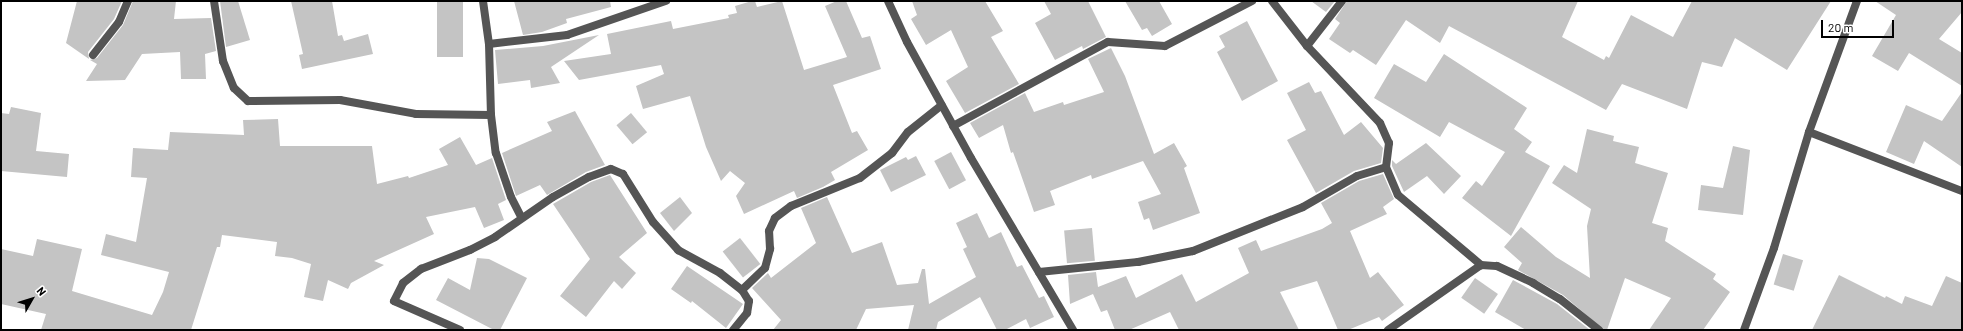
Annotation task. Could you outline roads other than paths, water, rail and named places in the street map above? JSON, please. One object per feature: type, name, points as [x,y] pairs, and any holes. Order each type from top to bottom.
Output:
[{"type":"street","points":[[93,55],[119,22],[128,1]]},
{"type":"street","points":[[214,1],[222,62],[234,88],[248,101],[267,103],[340,100],[416,114],[491,115]]},
{"type":"street","points":[[483,1],[489,44],[491,115],[496,153],[510,197],[522,217]]},
{"type":"street","points":[[489,44],[567,34],[666,1]]},
{"type":"street","points":[[888,1],[907,42],[953,126],[1073,330]]},
{"type":"street","points":[[953,126],[1108,42],[1165,46],[1252,1]]},
{"type":"street","points":[[1272,1],[1307,46],[1380,123],[1390,143],[1386,167],[1398,195],[1481,265],[1497,266],[1533,283],[1560,298],[1600,330]]},
{"type":"street","points":[[1307,46],[1342,1]]},
{"type":"street","points":[[1744,330],[1774,248],[1809,132],[1857,1]]},
{"type":"street","points":[[742,290],[765,268],[770,249],[769,231],[775,218],[791,206],[860,178],[892,152],[908,132],[942,105]]},
{"type":"street","points":[[1809,132],[1962,191]]},
{"type":"street","points":[[1039,272],[1138,262],[1193,251],[1303,207],[1357,176],[1386,167]]},
{"type":"street","points":[[460,330],[394,301],[403,283],[421,269],[470,250],[495,237],[522,217],[589,177],[611,169],[623,174],[653,222],[678,250],[720,273],[742,290],[748,301],[747,313],[733,330]]},
{"type":"street","points":[[1388,330],[1481,265]]}]
